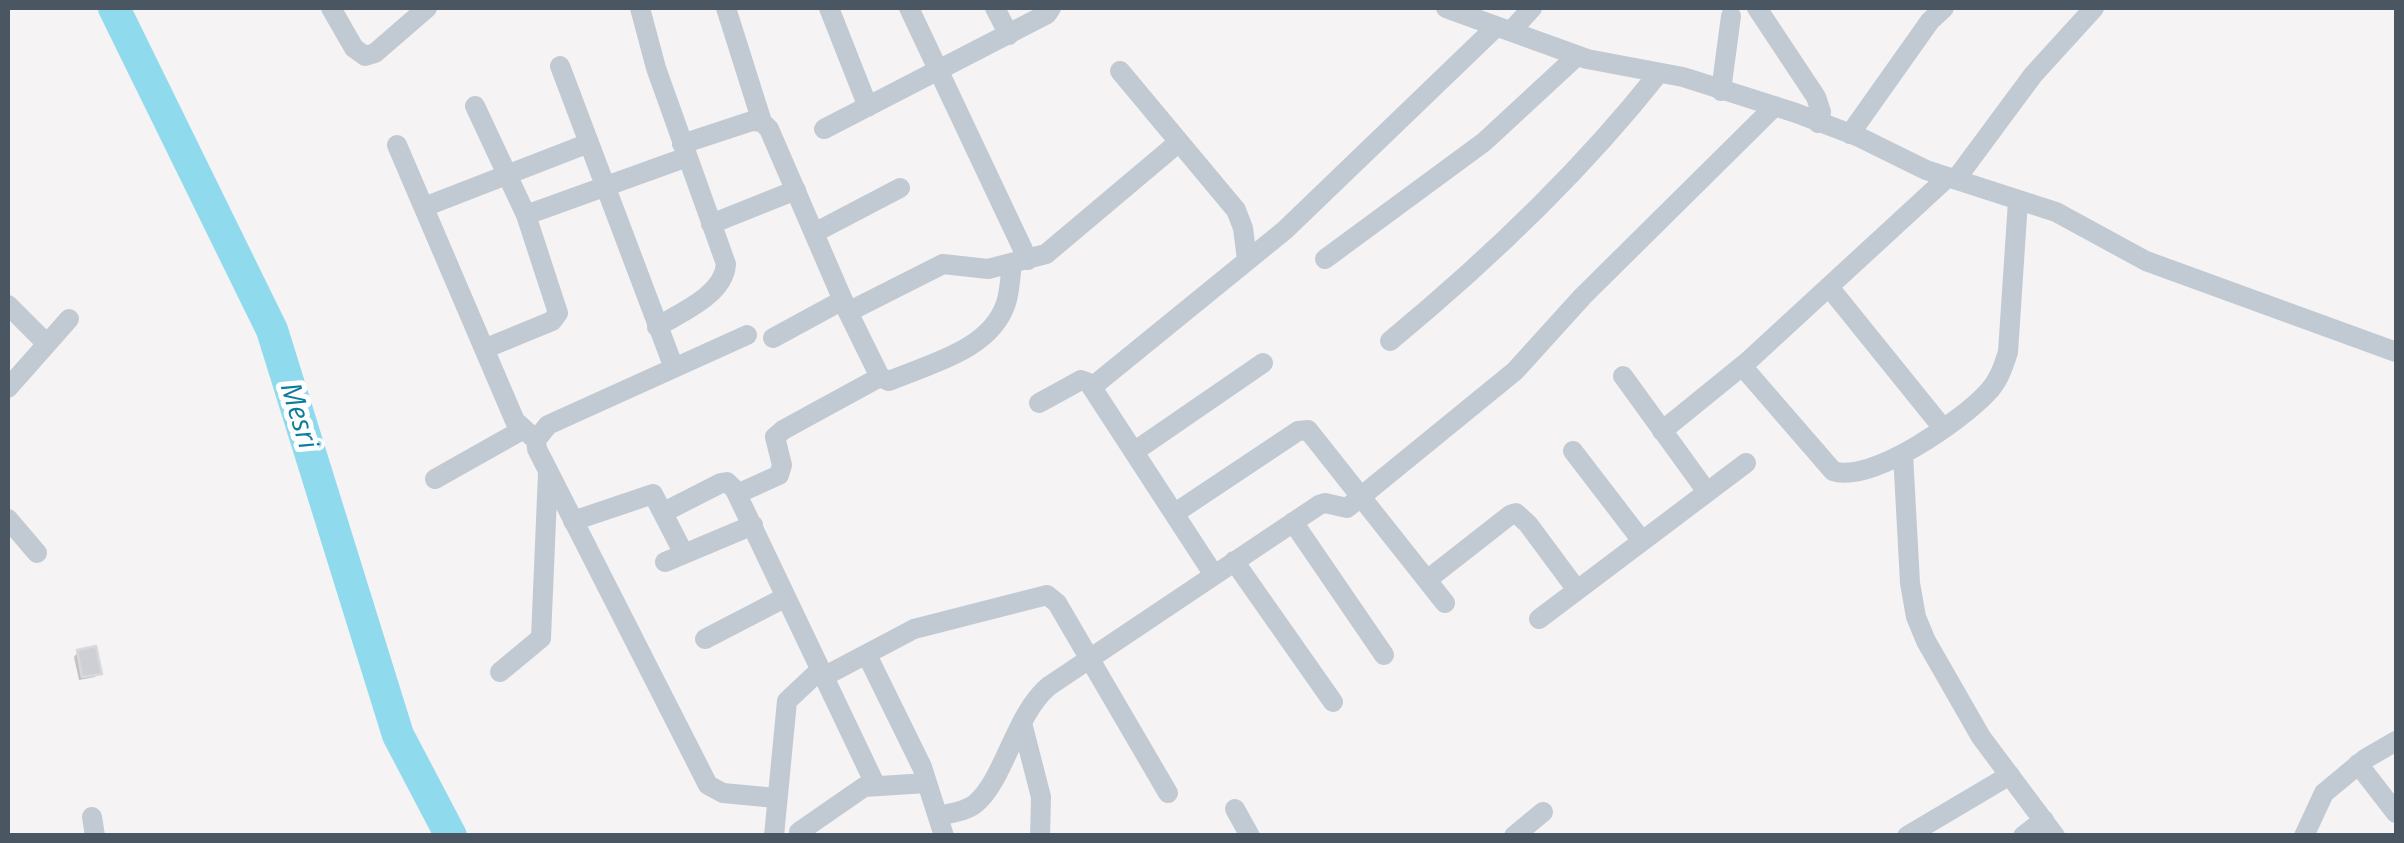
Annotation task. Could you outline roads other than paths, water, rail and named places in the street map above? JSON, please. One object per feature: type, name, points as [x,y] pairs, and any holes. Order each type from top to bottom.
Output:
[{"type":"street","points":[[331,8],[354,48],[365,56],[375,53],[426,8]]},
{"type":"street","points":[[391,8],[404,28]]},
{"type":"street","points":[[640,8],[656,68],[726,264],[722,283],[657,327]]},
{"type":"street","points":[[726,8],[762,122],[770,130],[845,306],[880,377],[889,381],[980,340],[1002,314],[1020,262],[909,8]]},
{"type":"street","points":[[829,8],[868,107]]},
{"type":"street","points":[[995,8],[1009,35]]},
{"type":"street","points":[[824,129],[1009,35],[1051,8]]},
{"type":"street","points":[[1446,8],[1577,56],[1683,78],[1775,106],[1952,178],[2056,212],[2146,260],[2396,352]]},
{"type":"street","points":[[1092,388],[1284,230],[1504,29],[1532,8]]},
{"type":"street","points":[[1850,134],[1930,21],[1944,8]]},
{"type":"street","points":[[1662,431],[1742,366],[1952,178],[2033,75],[2094,8]]},
{"type":"street","points":[[1740,10],[1816,97],[1820,104],[1818,123]]},
{"type":"street","points":[[1720,91],[1740,10]]},
{"type":"street","points":[[1325,259],[1484,142],[1577,56]]},
{"type":"street","points":[[560,66],[674,368]]},
{"type":"street","points":[[1120,71],[1236,210],[1247,260]]},
{"type":"street","points":[[1390,340],[1457,285],[1562,186],[1658,74]]},
{"type":"street","points":[[474,106],[526,215],[558,313],[552,321],[484,349]]},
{"type":"street","points":[[867,656],[927,782],[941,826],[977,803],[1040,694],[1319,505],[1344,508],[1362,496],[1515,371],[1583,296],[1775,106]]},
{"type":"street","points":[[526,215],[605,186],[752,121],[762,122]]},
{"type":"street","points":[[773,338],[942,264],[981,270],[1046,254],[1180,142]]},
{"type":"street","points":[[424,207],[589,143]]},
{"type":"street","points":[[397,145],[484,349],[708,785],[723,793],[776,798]]},
{"type":"street","points":[[814,233],[900,188]]},
{"type":"street","points":[[711,224],[796,190]]},
{"type":"street","points":[[1742,366],[1833,470],[1844,474],[1868,470],[1903,454],[1972,407],[2000,375],[2008,352],[2018,200]]},
{"type":"street","points":[[1829,287],[1942,428]]},
{"type":"street","points":[[8,305],[46,344]]},
{"type":"street","points":[[8,388],[69,319]]},
{"type":"street","points":[[435,479],[746,335]]},
{"type":"street","points":[[1134,450],[1263,363]]},
{"type":"street","points":[[1623,376],[1707,492]]},
{"type":"street","points":[[737,494],[780,475],[782,465],[775,437],[778,433],[880,377]]},
{"type":"street","points":[[1038,402],[1081,380],[1092,388],[1214,575]]},
{"type":"street","points":[[1175,514],[1302,430],[1312,433],[1444,603]]},
{"type":"street","points":[[1573,451],[1642,541]]},
{"type":"street","points":[[1903,454],[1910,584],[1916,617],[1981,737],[2050,828],[2024,836]]},
{"type":"street","points":[[1539,619],[1746,462]]},
{"type":"street","points":[[500,672],[541,638],[548,470]]},
{"type":"street","points":[[664,512],[721,483],[731,484],[874,784]]},
{"type":"street","points":[[573,522],[649,493],[658,498],[664,512],[674,558],[753,525]]},
{"type":"street","points":[[1426,580],[1510,514],[1516,514],[1528,524],[1577,590]]},
{"type":"street","points":[[8,520],[38,553]]},
{"type":"street","points":[[1293,522],[1384,656]]},
{"type":"street","points":[[1234,562],[1333,702]]},
{"type":"street","points":[[927,782],[874,784],[856,791],[804,834],[774,828],[786,701],[821,673],[867,656],[914,629],[1039,594],[1053,598],[1168,793]]},
{"type":"street","points":[[705,638],[786,597]]},
{"type":"street","points":[[1022,723],[1041,797],[1040,836]]},
{"type":"street","points":[[2304,836],[2324,793],[2358,764],[2396,741]]},
{"type":"street","points":[[2358,764],[2396,814]]},
{"type":"street","points":[[1906,836],[2010,776]]},
{"type":"street","points":[[1235,809],[1250,836]]},
{"type":"street","points":[[1514,836],[1543,812]]},
{"type":"waterway","name":"Mesri","points":[[114,8],[272,330],[398,735],[451,836]]}]
